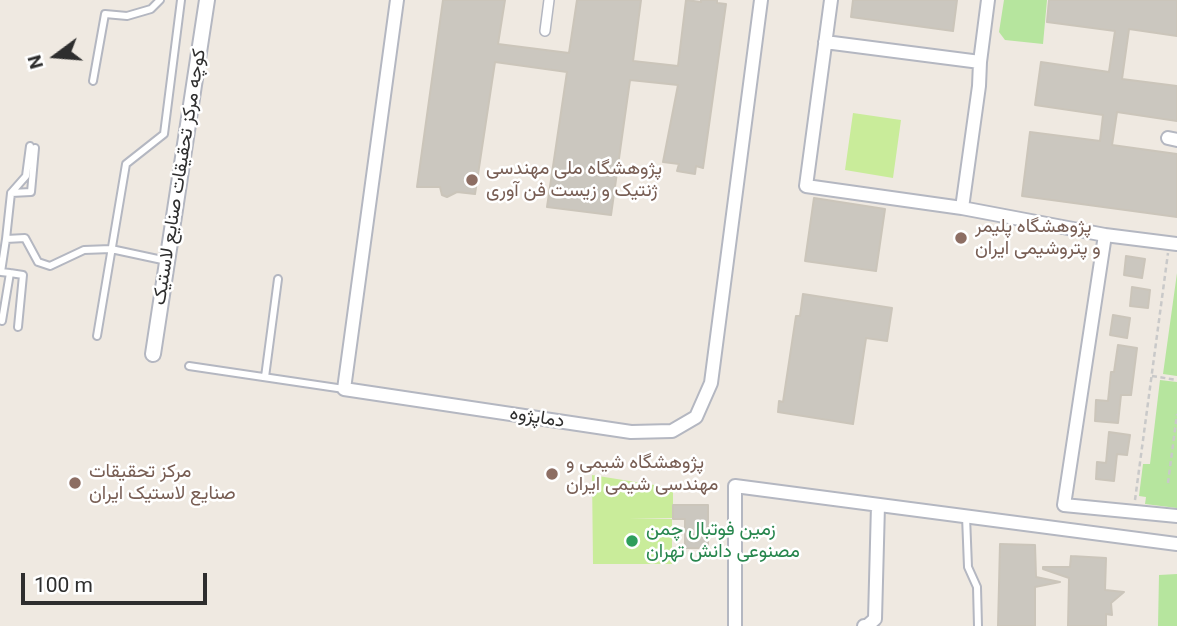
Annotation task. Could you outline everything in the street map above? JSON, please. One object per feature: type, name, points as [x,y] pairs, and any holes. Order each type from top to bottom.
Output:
[{"type":"street","name":"کوچه مرکز تحقیقات صنایع لاستیک","points":[[153,354],[207,0]]},
{"type":"street","points":[[344,388],[397,0]]},
{"type":"street","points":[[545,31],[549,0]]},
{"type":"street","name":"دماپژوه","points":[[344,388],[631,432],[672,431],[696,417],[711,383],[761,0]]},
{"type":"street","points":[[831,0],[806,186],[962,208],[1173,244]]},
{"type":"street","points":[[962,208],[988,0]]},
{"type":"street","points":[[825,42],[980,62]]},
{"type":"street","points":[[1105,234],[1064,505],[1177,516]]},
{"type":"street","points":[[735,626],[735,486],[1177,544]]},
{"type":"street","points":[[863,626],[876,619],[878,505]]},
{"type":"lane","points":[[93,81],[105,14],[127,16],[151,9],[160,0]]},
{"type":"lane","points":[[97,336],[126,164],[164,134],[181,0]]},
{"type":"lane","points":[[10,193],[31,192],[33,147],[26,176],[10,193],[1,272],[23,275],[18,327]]},
{"type":"lane","points":[[6,239],[25,239],[38,262],[50,266],[84,250],[111,249],[167,261]]},
{"type":"lane","points":[[2,321],[10,274]]},
{"type":"lane","points":[[265,377],[278,279]]},
{"type":"lane","points":[[189,366],[344,388]]},
{"type":"lane","points":[[966,516],[968,567],[977,587],[978,626]]},
{"type":"path","points":[[1134,512],[1173,244]]},
{"type":"path","points":[[1152,376],[1177,380]]},
{"type":"path","points":[[1168,483],[1177,414]]},
{"type":"green space","points":[[1004,0],[1047,0],[1043,44],[1005,40],[999,32]]},
{"type":"green space","points":[[853,113],[901,120],[893,178],[845,170]]},
{"type":"green space","points":[[1177,273],[1177,376],[1163,374]]},
{"type":"green space","points":[[1160,380],[1177,382],[1177,508],[1145,504],[1146,497],[1139,496],[1143,464],[1150,464]]},
{"type":"green space","points":[[592,475],[673,488],[673,518],[629,518],[672,519],[672,564],[593,564]]},
{"type":"green space","points":[[1177,574],[1177,626],[1158,626],[1159,575]]},
{"type":"building","points":[[443,0],[505,0],[498,44],[569,53],[577,0],[641,0],[633,61],[678,66],[686,0],[717,0],[717,3],[726,4],[703,168],[696,166],[695,174],[677,171],[679,164],[663,162],[678,85],[630,80],[611,215],[547,207],[567,72],[495,62],[475,194],[457,192],[447,197],[442,195],[440,187],[417,187]]},
{"type":"building","points":[[853,0],[957,0],[953,31],[851,17]]},
{"type":"building","points":[[1049,0],[1177,0],[1177,36],[1129,29],[1122,79],[1177,86],[1177,121],[1117,112],[1112,145],[1177,154],[1177,217],[1022,196],[1030,132],[1100,141],[1103,115],[1035,105],[1041,62],[1109,72],[1115,31],[1047,22]]},
{"type":"building","points":[[814,198],[885,209],[876,271],[805,261]]},
{"type":"building","points":[[1126,256],[1145,259],[1142,278],[1124,275]]},
{"type":"building","points":[[1132,287],[1150,290],[1148,308],[1130,306]]},
{"type":"building","points":[[803,294],[892,308],[887,341],[866,338],[853,424],[778,412],[779,401],[783,402],[796,316],[800,316]]},
{"type":"building","points":[[1113,315],[1130,318],[1127,338],[1110,335]]},
{"type":"building","points":[[1118,345],[1137,348],[1131,395],[1121,395],[1118,423],[1095,421],[1096,400],[1108,401],[1111,372],[1114,372]]},
{"type":"building","points":[[1109,432],[1130,435],[1127,455],[1117,454],[1114,481],[1096,479],[1097,462],[1106,463]]},
{"type":"building","points":[[673,505],[708,505],[708,548],[685,548],[685,519],[673,519]]},
{"type":"building","points":[[1000,544],[1035,545],[1036,577],[1060,582],[1035,587],[1035,626],[998,626]]},
{"type":"building","points":[[1071,556],[1106,558],[1105,590],[1124,592],[1111,603],[1112,615],[1106,614],[1106,626],[1068,626],[1069,578],[1043,567],[1070,567]]},
{"type":"place","name":"پژوهشگاه ملی مهندسی ژنتیک و زیست فن آوری","points":[[472,180]]},
{"type":"place","name":"پژوهشگاه پلیمر و پتروشیمی ایران","points":[[961,238]]},
{"type":"place","name":"پژوهشگاه شیمی و مهندسی شیمی ایران","points":[[552,474]]},
{"type":"place","name":"مرکز تحقیقات صنایع لاستیک ایران","points":[[75,483]]},
{"type":"place","name":"زمین فوتبال چمن مصنوعی دانش تهران","points":[[632,541]]}]
